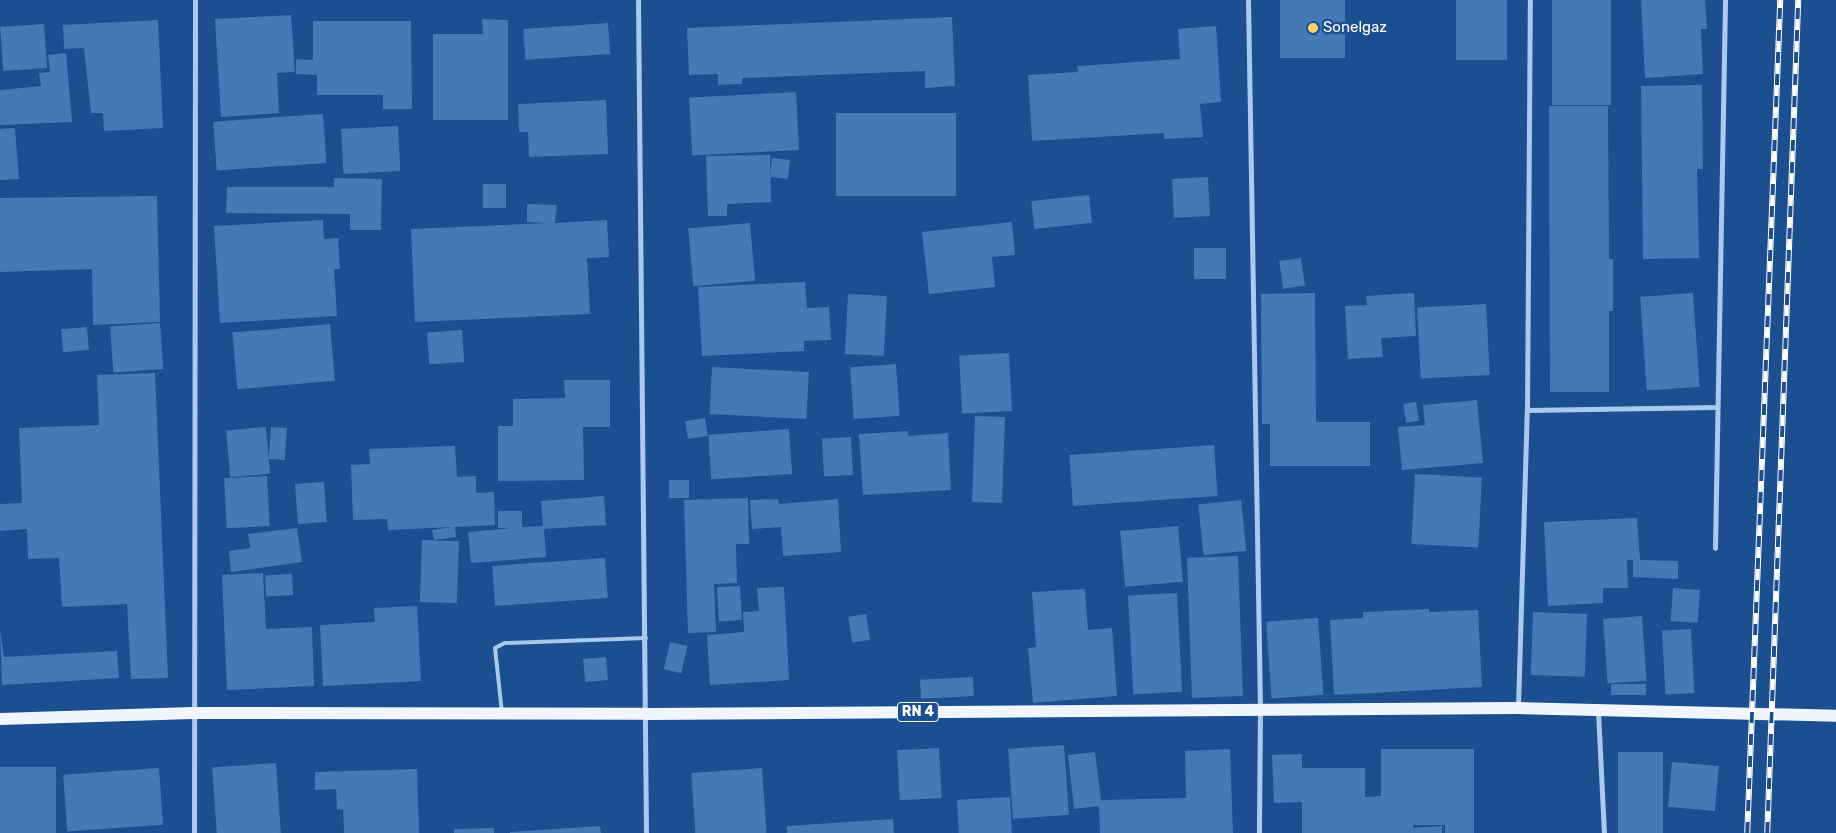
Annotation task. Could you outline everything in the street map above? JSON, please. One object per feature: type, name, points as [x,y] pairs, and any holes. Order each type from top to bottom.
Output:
[{"type":"main road","name":"RN 4","points":[[0,719],[193,713],[647,714],[1518,708],[1836,716]]},
{"type":"street","points":[[194,0],[194,833]]},
{"type":"street","points":[[638,0],[647,714],[646,833]]},
{"type":"street","points":[[1248,0],[1260,709],[1258,833]]},
{"type":"street","points":[[1518,708],[1527,410],[1530,0]]},
{"type":"street","points":[[1715,548],[1725,0]]},
{"type":"street","points":[[1527,410],[1718,407]]},
{"type":"street","points":[[1598,710],[1604,833]]},
{"type":"lane","points":[[503,714],[495,648],[505,643],[646,638]]},
{"type":"building","name":"Sonelgaz","points":[[1280,0],[1345,0],[1345,58],[1280,58]]},
{"type":"building","points":[[1456,0],[1507,0],[1507,60],[1456,60]]},
{"type":"building","points":[[1552,0],[1611,0],[1611,105],[1552,105]]},
{"type":"building","points":[[1641,0],[1705,0],[1707,29],[1701,29],[1703,74],[1645,78]]},
{"type":"building","points":[[291,15],[295,72],[277,73],[279,113],[221,117],[215,19]]},
{"type":"building","points":[[952,17],[955,86],[925,88],[925,71],[742,78],[742,84],[718,85],[718,74],[689,75],[687,28]]},
{"type":"building","points":[[482,19],[508,20],[508,120],[433,120],[433,34],[483,34]]},
{"type":"building","points":[[158,20],[163,128],[104,131],[103,113],[91,113],[84,48],[64,49],[63,25]]},
{"type":"building","points":[[313,21],[411,21],[412,109],[383,109],[383,95],[317,95],[317,75],[296,74],[296,59],[313,60]]},
{"type":"building","points":[[608,23],[610,54],[525,60],[523,29]]},
{"type":"building","points":[[44,24],[47,68],[3,71],[0,27]]},
{"type":"building","points":[[1216,26],[1221,102],[1200,104],[1203,137],[1164,139],[1164,133],[1032,141],[1028,75],[1078,72],[1077,66],[1180,59],[1178,29]]},
{"type":"building","points":[[66,53],[72,122],[0,125],[0,90],[41,86],[39,73],[50,72],[48,55]]},
{"type":"building","points":[[1702,85],[1703,169],[1697,169],[1699,258],[1643,259],[1641,86]]},
{"type":"building","points":[[796,92],[799,150],[692,156],[689,98]]},
{"type":"building","points":[[606,100],[608,154],[529,157],[528,132],[519,132],[518,104]]},
{"type":"building","points":[[1549,106],[1608,106],[1609,259],[1613,259],[1613,311],[1609,311],[1609,392],[1550,392]]},
{"type":"building","points":[[836,113],[956,113],[956,196],[836,196]]},
{"type":"building","points":[[323,114],[326,163],[217,171],[213,122]]},
{"type":"building","points":[[398,126],[400,171],[343,174],[341,129]]},
{"type":"building","points":[[15,128],[19,179],[0,180],[0,129]]},
{"type":"building","points":[[770,155],[771,202],[727,204],[727,216],[708,216],[706,156]]},
{"type":"building","points":[[772,158],[790,160],[788,179],[770,177]]},
{"type":"building","points":[[1208,177],[1210,216],[1174,218],[1172,179]]},
{"type":"building","points":[[334,178],[382,179],[381,230],[350,230],[350,214],[226,213],[227,187],[334,187]]},
{"type":"building","points":[[483,184],[506,184],[506,208],[483,208]]},
{"type":"building","points":[[1089,195],[1092,223],[1034,229],[1031,201]]},
{"type":"building","points":[[157,196],[160,322],[93,325],[92,269],[0,272],[0,198]]},
{"type":"building","points":[[527,204],[557,205],[555,223],[607,220],[609,257],[587,258],[590,314],[415,322],[411,229],[548,223],[527,222]]},
{"type":"building","points":[[323,220],[324,239],[338,238],[340,269],[334,269],[337,316],[220,323],[214,226]]},
{"type":"building","points":[[1012,222],[1015,255],[992,257],[995,287],[929,294],[922,232]]},
{"type":"building","points":[[750,223],[755,281],[693,286],[688,228]]},
{"type":"building","points":[[1194,248],[1226,248],[1226,279],[1194,279]]},
{"type":"building","points":[[1301,258],[1305,286],[1283,289],[1279,261]]},
{"type":"building","points":[[805,282],[807,308],[829,307],[831,340],[804,341],[804,351],[702,356],[698,287]]},
{"type":"building","points":[[1315,293],[1316,422],[1370,422],[1370,466],[1270,466],[1270,424],[1262,424],[1261,294]]},
{"type":"building","points":[[1414,293],[1416,336],[1381,338],[1383,357],[1348,359],[1345,306],[1367,305],[1366,296]]},
{"type":"building","points":[[1693,293],[1700,387],[1647,390],[1640,297]]},
{"type":"building","points":[[848,294],[887,296],[884,356],[845,354]]},
{"type":"building","points":[[1486,304],[1490,375],[1421,379],[1417,308]]},
{"type":"building","points":[[160,323],[163,369],[113,372],[110,326]]},
{"type":"building","points":[[330,324],[335,381],[237,389],[232,333]]},
{"type":"building","points":[[87,327],[89,350],[63,352],[61,329]]},
{"type":"building","points":[[462,330],[464,362],[429,364],[427,332]]},
{"type":"building","points":[[1009,353],[1012,411],[962,414],[959,356]]},
{"type":"building","points":[[896,364],[900,416],[854,419],[850,367]]},
{"type":"building","points":[[712,367],[809,372],[806,419],[710,414]]},
{"type":"building","points":[[155,373],[168,678],[131,679],[127,604],[62,607],[59,558],[28,559],[27,529],[0,531],[0,504],[22,503],[19,428],[99,425],[97,375]]},
{"type":"building","points":[[564,380],[610,380],[610,427],[583,427],[584,480],[498,481],[498,426],[513,426],[513,399],[565,398]]},
{"type":"building","points":[[1477,400],[1483,463],[1402,470],[1398,427],[1425,425],[1423,405]]},
{"type":"building","points":[[1416,402],[1419,421],[1406,423],[1403,404]]},
{"type":"building","points":[[975,416],[1005,417],[1002,503],[972,502]]},
{"type":"building","points":[[705,418],[708,436],[688,439],[685,421]]},
{"type":"building","points":[[266,427],[270,474],[230,477],[226,430]]},
{"type":"building","points":[[271,427],[287,428],[285,460],[269,459]]},
{"type":"building","points":[[789,429],[792,474],[711,480],[708,435]]},
{"type":"building","points":[[908,431],[908,436],[948,433],[951,490],[863,495],[859,434]]},
{"type":"building","points":[[851,437],[853,475],[824,476],[822,439]]},
{"type":"building","points":[[1214,445],[1218,496],[1073,506],[1069,455]]},
{"type":"building","points":[[455,446],[457,477],[476,476],[476,493],[494,492],[495,525],[455,527],[456,537],[434,540],[432,530],[453,527],[388,530],[387,519],[353,520],[351,465],[370,464],[369,449]]},
{"type":"building","points":[[1415,474],[1482,478],[1478,547],[1411,544]]},
{"type":"building","points":[[267,476],[270,526],[227,528],[224,478]]},
{"type":"building","points":[[669,480],[689,480],[689,498],[669,498]]},
{"type":"building","points":[[324,482],[327,522],[298,524],[295,484]]},
{"type":"building","points":[[604,496],[606,525],[544,529],[546,557],[471,563],[468,532],[512,528],[498,528],[498,511],[522,511],[522,527],[543,526],[541,501]]},
{"type":"building","points":[[748,498],[749,544],[736,544],[737,583],[714,584],[716,632],[688,633],[684,500]]},
{"type":"building","points":[[778,499],[779,504],[838,499],[841,552],[783,556],[781,527],[752,529],[750,500]]},
{"type":"building","points":[[1241,500],[1246,551],[1204,555],[1198,504]]},
{"type":"building","points":[[1637,518],[1640,560],[1678,561],[1678,579],[1633,577],[1633,560],[1627,560],[1628,588],[1603,588],[1603,603],[1548,606],[1544,522]]},
{"type":"building","points":[[1178,526],[1183,582],[1125,587],[1120,531]]},
{"type":"building","points":[[297,528],[302,562],[231,572],[229,551],[250,548],[248,534]]},
{"type":"building","points":[[422,540],[459,541],[457,603],[420,602]]},
{"type":"building","points":[[1238,556],[1243,696],[1192,698],[1187,558]]},
{"type":"building","points":[[605,558],[608,598],[495,606],[492,566]]},
{"type":"building","points":[[263,573],[266,629],[312,627],[314,686],[227,690],[222,575]]},
{"type":"building","points":[[292,574],[293,595],[266,596],[265,575]]},
{"type":"building","points":[[740,586],[742,620],[719,621],[717,587]]},
{"type":"building","points":[[784,587],[789,680],[710,685],[707,635],[744,632],[743,612],[759,611],[757,588]]},
{"type":"building","points":[[1673,588],[1700,590],[1698,623],[1671,621]]},
{"type":"building","points":[[1085,589],[1088,630],[1112,628],[1117,696],[1033,703],[1028,648],[1036,647],[1032,592]]},
{"type":"building","points":[[1177,593],[1182,692],[1133,694],[1128,596]]},
{"type":"building","points":[[417,606],[421,681],[323,686],[320,625],[375,622],[374,608]]},
{"type":"building","points":[[1429,609],[1429,612],[1478,610],[1482,687],[1334,695],[1330,620],[1363,618],[1363,612]]},
{"type":"building","points":[[1533,612],[1587,614],[1585,677],[1531,675]]},
{"type":"building","points":[[866,614],[870,640],[852,642],[848,617]]},
{"type":"building","points":[[1642,616],[1647,681],[1608,684],[1603,619]]},
{"type":"building","points":[[1318,618],[1323,695],[1271,698],[1266,622]]},
{"type":"building","points":[[1691,629],[1694,693],[1665,694],[1662,631]]},
{"type":"building","points":[[0,630],[4,657],[117,651],[119,678],[2,685]]},
{"type":"building","points":[[670,642],[688,646],[681,673],[664,669]]},
{"type":"building","points":[[606,657],[608,680],[585,682],[583,659]]},
{"type":"building","points":[[973,677],[974,696],[921,699],[920,680]]},
{"type":"building","points":[[1611,684],[1646,684],[1646,695],[1611,695]]},
{"type":"building","points":[[1064,745],[1069,815],[1013,819],[1008,749]]},
{"type":"building","points":[[939,748],[942,798],[900,800],[897,750]]},
{"type":"building","points":[[1230,749],[1233,833],[1100,833],[1099,806],[1074,809],[1068,755],[1095,752],[1101,800],[1186,798],[1185,751]]},
{"type":"building","points":[[1381,749],[1474,749],[1474,833],[1445,833],[1445,825],[1413,825],[1413,828],[1442,826],[1442,833],[1302,833],[1302,802],[1274,803],[1272,755],[1302,754],[1302,768],[1365,768],[1365,797],[1381,796]]},
{"type":"building","points":[[1618,752],[1663,752],[1663,833],[1618,833]]},
{"type":"building","points":[[1672,762],[1719,766],[1715,811],[1668,807]]},
{"type":"building","points":[[276,763],[281,833],[217,833],[212,767]]},
{"type":"building","points":[[0,767],[56,767],[56,833],[0,833]]},
{"type":"building","points":[[159,768],[163,825],[67,832],[63,775]]},
{"type":"building","points":[[762,768],[767,833],[695,833],[691,773]]},
{"type":"building","points":[[417,769],[419,833],[344,833],[343,809],[337,810],[336,789],[315,790],[315,772]]},
{"type":"building","points":[[1010,797],[1012,833],[959,833],[957,800]]},
{"type":"building","points":[[893,819],[894,833],[787,833],[787,826]]},
{"type":"building","points":[[600,826],[601,833],[510,833],[510,832]]},
{"type":"building","points":[[494,828],[494,833],[454,833],[454,829]]},
{"type":"railway","points":[[1747,833],[1780,0]]},
{"type":"railway","points":[[1767,833],[1798,0]]},
{"type":"place","name":"Sonelgaz","points":[[1313,28]]}]
